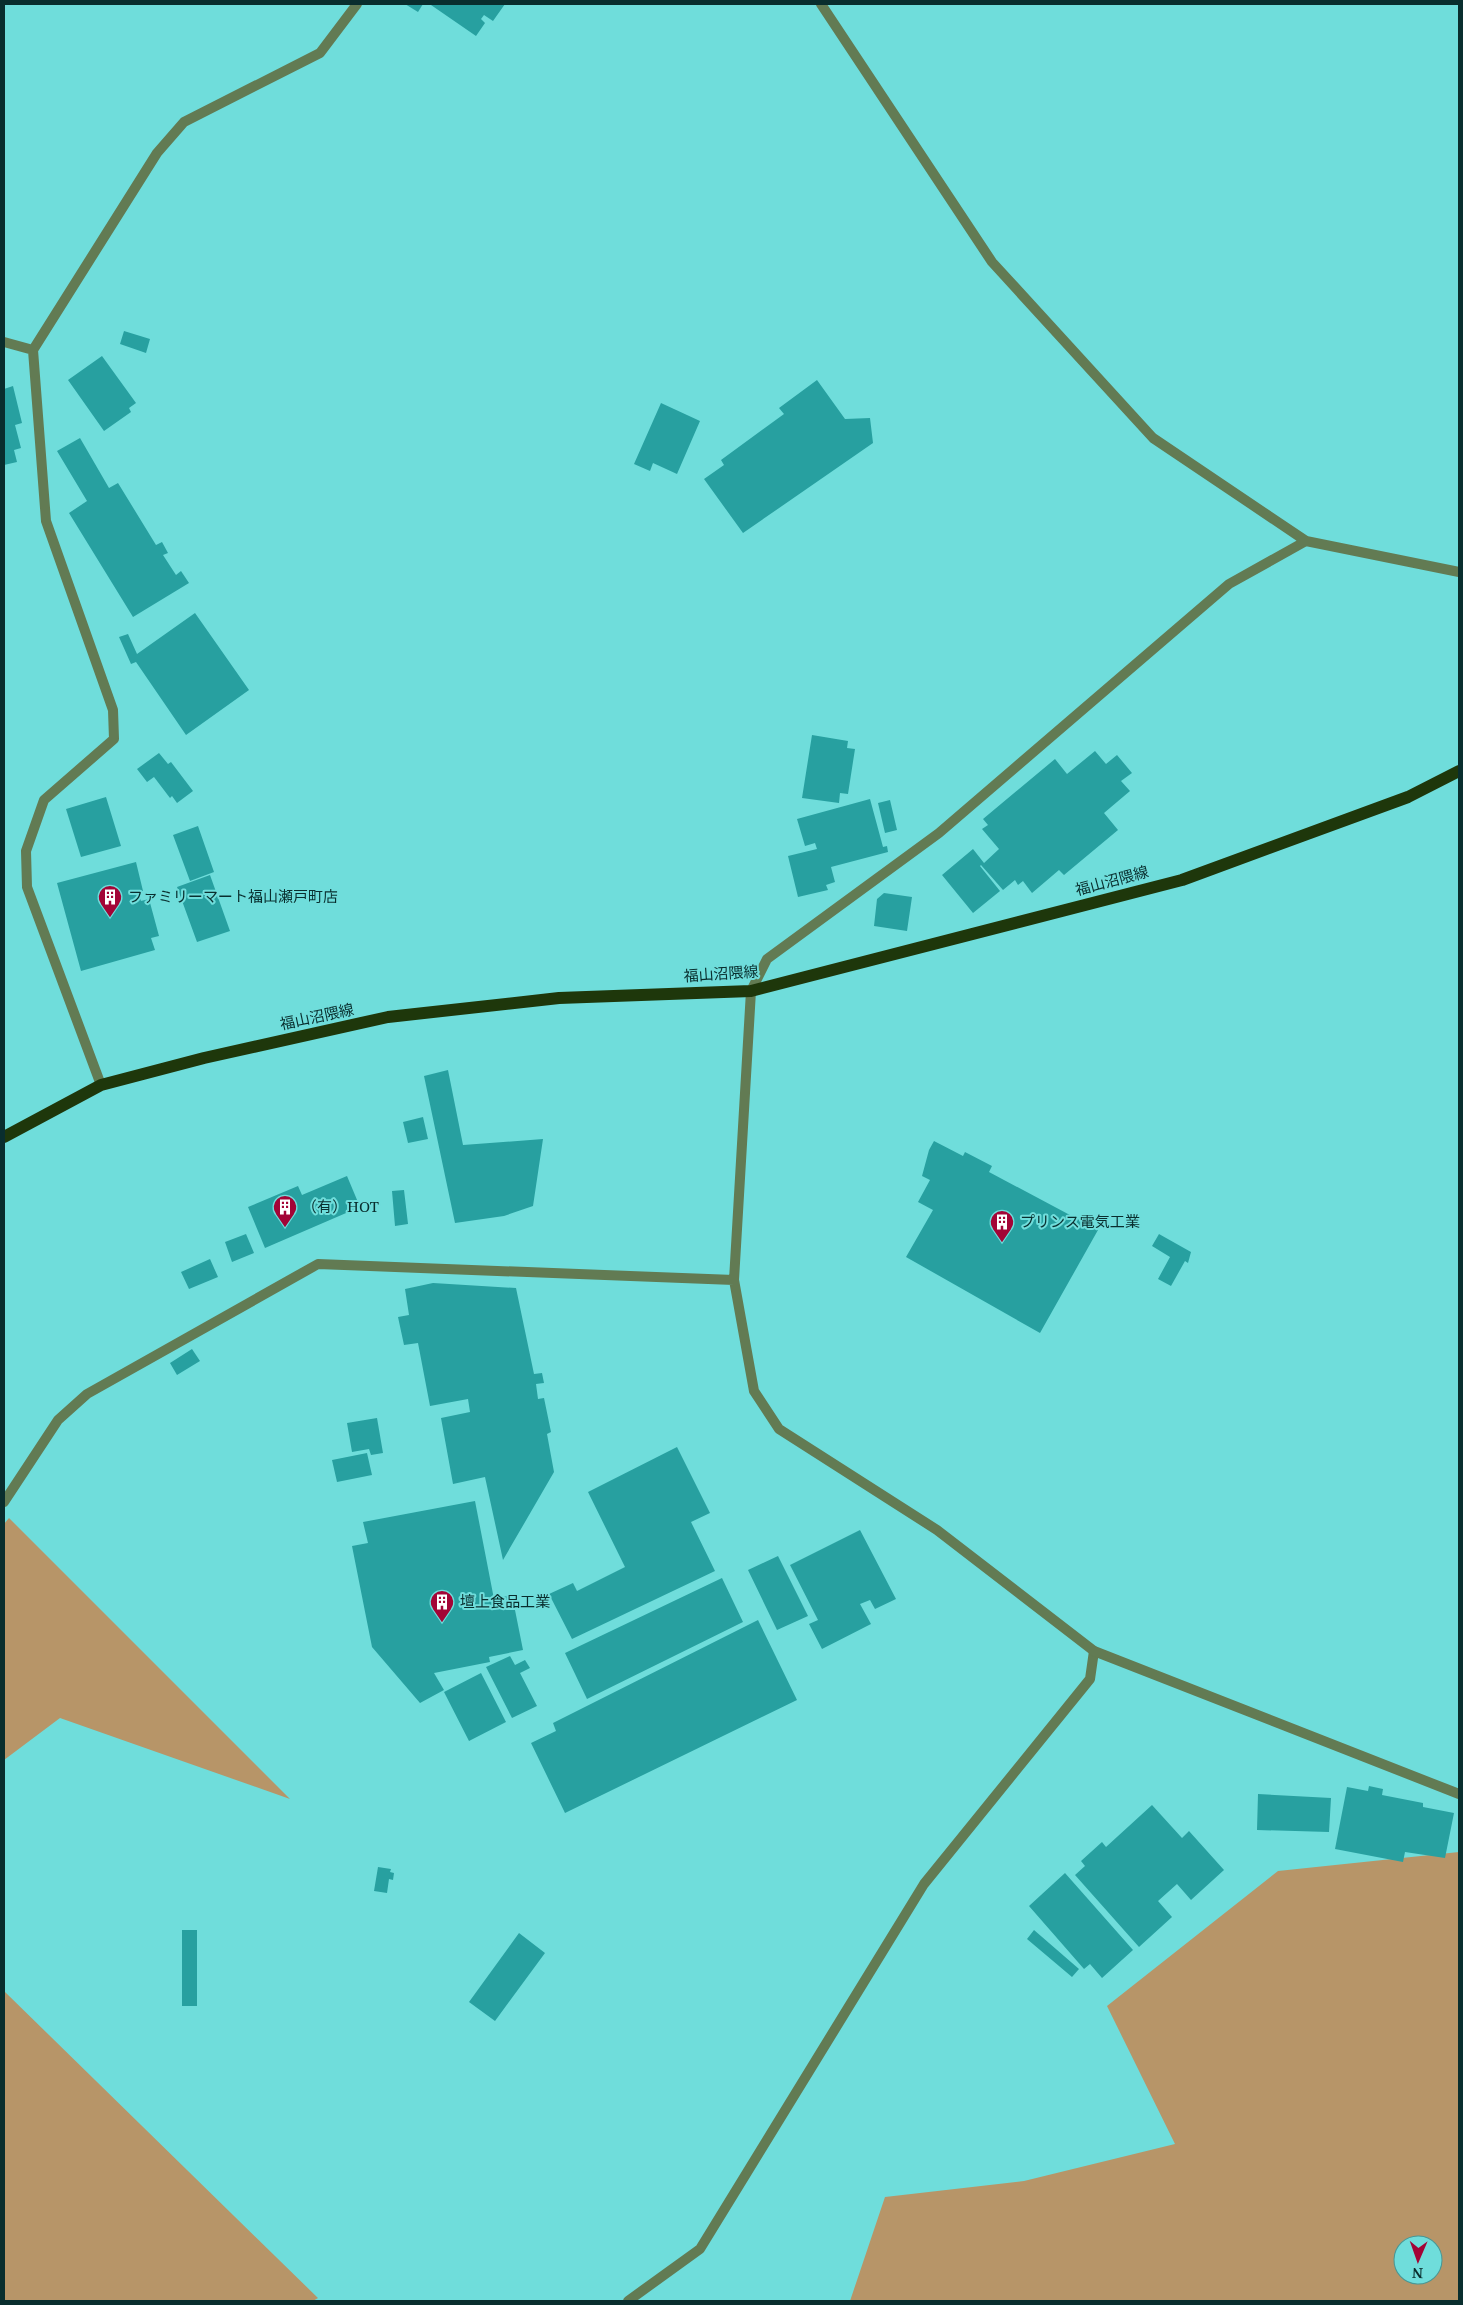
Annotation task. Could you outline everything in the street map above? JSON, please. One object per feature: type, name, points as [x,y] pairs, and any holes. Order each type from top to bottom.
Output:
[{"type":"main road","name":"福山沼隈線","points":[[4,1137],[101,1085],[204,1058],[388,1018],[559,998],[752,991],[1182,880],[1408,797],[1459,771]]},
{"type":"street","points":[[101,1085],[27,887],[26,851],[44,800],[114,739],[113,710],[46,521],[33,350],[157,153],[184,122],[320,53],[357,4]]},
{"type":"street","points":[[821,4],[999,269],[1153,438],[1306,541],[1459,572]]},
{"type":"street","points":[[4,342],[33,350]]},
{"type":"street","points":[[1306,541],[1229,584],[939,833],[767,959],[752,991],[734,1280],[754,1391],[779,1429],[937,1530],[1094,1652],[1459,1794]]},
{"type":"street","points":[[4,1502],[58,1420],[87,1394],[318,1264],[734,1280]]},
{"type":"street","points":[[628,2301],[700,2249],[924,1884],[1090,1679],[1094,1652]]},
{"type":"shaded area","points":[[9,1518],[290,1799],[60,1718],[4,1760],[4,1524]]},
{"type":"shaded area","points":[[1459,1852],[1459,2301],[850,2301],[885,2197],[1024,2181],[1175,2144],[1107,2006],[1278,1871]]},
{"type":"shaded area","points":[[4,1991],[318,2298],[313,2301],[4,2301]]},
{"type":"building","points":[[405,4],[423,4],[418,12]]},
{"type":"building","points":[[432,4],[505,4],[493,21],[484,15],[481,19],[485,23],[476,36]]},
{"type":"building","points":[[124,331],[150,339],[146,353],[120,344]]},
{"type":"building","points":[[102,356],[136,403],[129,408],[131,412],[104,431],[68,380]]},
{"type":"building","points":[[817,380],[845,419],[870,418],[873,443],[743,533],[704,479],[724,465],[721,460],[784,414],[779,408]]},
{"type":"building","points":[[13,386],[22,423],[15,425],[21,448],[14,450],[17,462],[4,465],[4,389]]},
{"type":"building","points":[[661,403],[700,421],[677,474],[653,463],[650,471],[634,464]]},
{"type":"building","points":[[80,438],[109,488],[118,483],[156,545],[162,542],[168,553],[163,555],[176,575],[181,571],[189,583],[133,617],[69,513],[87,501],[57,451]]},
{"type":"building","points":[[195,613],[249,690],[186,735],[136,662],[131,664],[119,637],[128,634],[137,654]]},
{"type":"building","points":[[812,735],[848,741],[847,748],[855,749],[848,794],[840,793],[839,803],[802,798]]},
{"type":"building","points":[[1095,751],[1106,764],[1117,755],[1132,773],[1121,781],[1130,791],[1104,813],[1118,830],[1064,875],[1059,870],[1032,893],[1023,881],[1018,885],[1015,880],[1003,890],[981,865],[1000,891],[973,913],[942,875],[973,849],[984,863],[999,849],[982,829],[988,825],[983,819],[1055,759],[1067,774]]},
{"type":"building","points":[[159,753],[168,764],[171,762],[193,791],[177,803],[172,796],[170,798],[154,777],[147,782],[137,769]]},
{"type":"building","points":[[106,797],[121,846],[81,857],[66,809]]},
{"type":"building","points":[[870,799],[883,847],[887,846],[888,852],[831,867],[835,882],[826,885],[828,890],[798,897],[788,856],[817,849],[815,843],[805,846],[797,819]]},
{"type":"building","points":[[890,800],[897,830],[885,833],[878,803]]},
{"type":"building","points":[[198,826],[214,872],[190,881],[173,835]]},
{"type":"building","name":"ファミリーマート福山瀬戸町店","points":[[136,862],[143,891],[138,892],[141,901],[149,899],[159,936],[151,938],[155,950],[81,971],[57,883]]},
{"type":"building","points":[[210,875],[230,931],[197,942],[177,887]]},
{"type":"building","points":[[884,893],[912,897],[907,931],[874,926],[877,899]]},
{"type":"building","points":[[448,1070],[463,1145],[543,1139],[533,1206],[504,1216],[455,1223],[424,1076]]},
{"type":"building","points":[[423,1117],[428,1139],[408,1143],[403,1122]]},
{"type":"building","name":"プリンス電気工業","points":[[934,1141],[963,1156],[965,1152],[992,1166],[989,1172],[1098,1230],[1040,1333],[906,1257],[933,1210],[918,1202],[930,1180],[922,1176],[929,1150]]},
{"type":"building","name":"（有）HOT","points":[[347,1176],[360,1207],[265,1248],[248,1207],[298,1186],[302,1195]]},
{"type":"building","points":[[404,1190],[408,1224],[395,1226],[392,1191]]},
{"type":"building","points":[[246,1234],[254,1253],[232,1262],[225,1242]]},
{"type":"building","points":[[1159,1234],[1191,1252],[1188,1263],[1185,1261],[1171,1286],[1158,1279],[1170,1257],[1152,1246]]},
{"type":"building","points":[[210,1259],[218,1277],[189,1289],[181,1272]]},
{"type":"building","points":[[433,1283],[516,1288],[534,1374],[542,1373],[544,1383],[536,1384],[538,1399],[544,1398],[551,1432],[547,1434],[554,1472],[503,1560],[485,1477],[453,1484],[441,1418],[470,1412],[468,1399],[430,1406],[418,1343],[404,1345],[398,1317],[409,1315],[405,1289]]},
{"type":"building","points":[[192,1349],[200,1361],[177,1375],[170,1363]]},
{"type":"building","points":[[377,1418],[383,1453],[371,1455],[369,1449],[352,1452],[347,1423]]},
{"type":"building","points":[[677,1447],[710,1513],[691,1522],[715,1571],[572,1639],[549,1594],[573,1583],[577,1591],[625,1567],[588,1492]]},
{"type":"building","points":[[367,1453],[372,1475],[337,1482],[332,1460]]},
{"type":"building","name":"壇上食品工業","points":[[475,1501],[494,1599],[512,1595],[523,1650],[489,1657],[490,1662],[434,1673],[444,1690],[420,1703],[372,1647],[352,1546],[368,1543],[363,1522]]},
{"type":"building","points":[[860,1530],[896,1599],[875,1609],[870,1600],[860,1604],[871,1624],[822,1649],[809,1624],[818,1620],[790,1565]]},
{"type":"building","points":[[778,1556],[808,1616],[777,1630],[748,1570]]},
{"type":"building","points":[[722,1578],[743,1622],[587,1699],[565,1653]]},
{"type":"building","points":[[758,1620],[797,1700],[565,1813],[531,1743],[556,1731],[553,1723]]},
{"type":"building","points":[[510,1656],[515,1665],[525,1660],[530,1668],[520,1673],[537,1706],[512,1718],[486,1667]]},
{"type":"building","points":[[481,1673],[506,1722],[469,1741],[444,1692]]},
{"type":"building","points":[[1369,1786],[1383,1789],[1382,1795],[1423,1803],[1423,1807],[1454,1813],[1445,1858],[1405,1852],[1403,1862],[1335,1849],[1347,1787],[1368,1791]]},
{"type":"building","points":[[1258,1794],[1331,1798],[1329,1832],[1257,1830]]},
{"type":"building","points":[[1152,1805],[1182,1838],[1189,1831],[1224,1870],[1191,1900],[1177,1884],[1158,1901],[1172,1917],[1139,1947],[1075,1875],[1085,1866],[1081,1861],[1102,1842],[1106,1847]]},
{"type":"building","points":[[378,1867],[391,1869],[390,1872],[394,1873],[393,1880],[389,1879],[387,1893],[374,1891]]},
{"type":"building","points":[[1065,1873],[1133,1950],[1102,1978],[1090,1964],[1084,1969],[1029,1906]]},
{"type":"building","points":[[182,1930],[197,1930],[197,2006],[182,2006]]},
{"type":"building","points":[[1034,1930],[1079,1969],[1072,1977],[1027,1939]]},
{"type":"building","points":[[519,1933],[545,1953],[495,2021],[469,2002]]},
{"type":"place","name":"ファミリーマート福山瀬戸町店","points":[[110,918]]},
{"type":"place","name":"（有）HOT","points":[[285,1228]]},
{"type":"place","name":"プリンス電気工業","points":[[1002,1243]]},
{"type":"place","name":"壇上食品工業","points":[[442,1623]]}]
